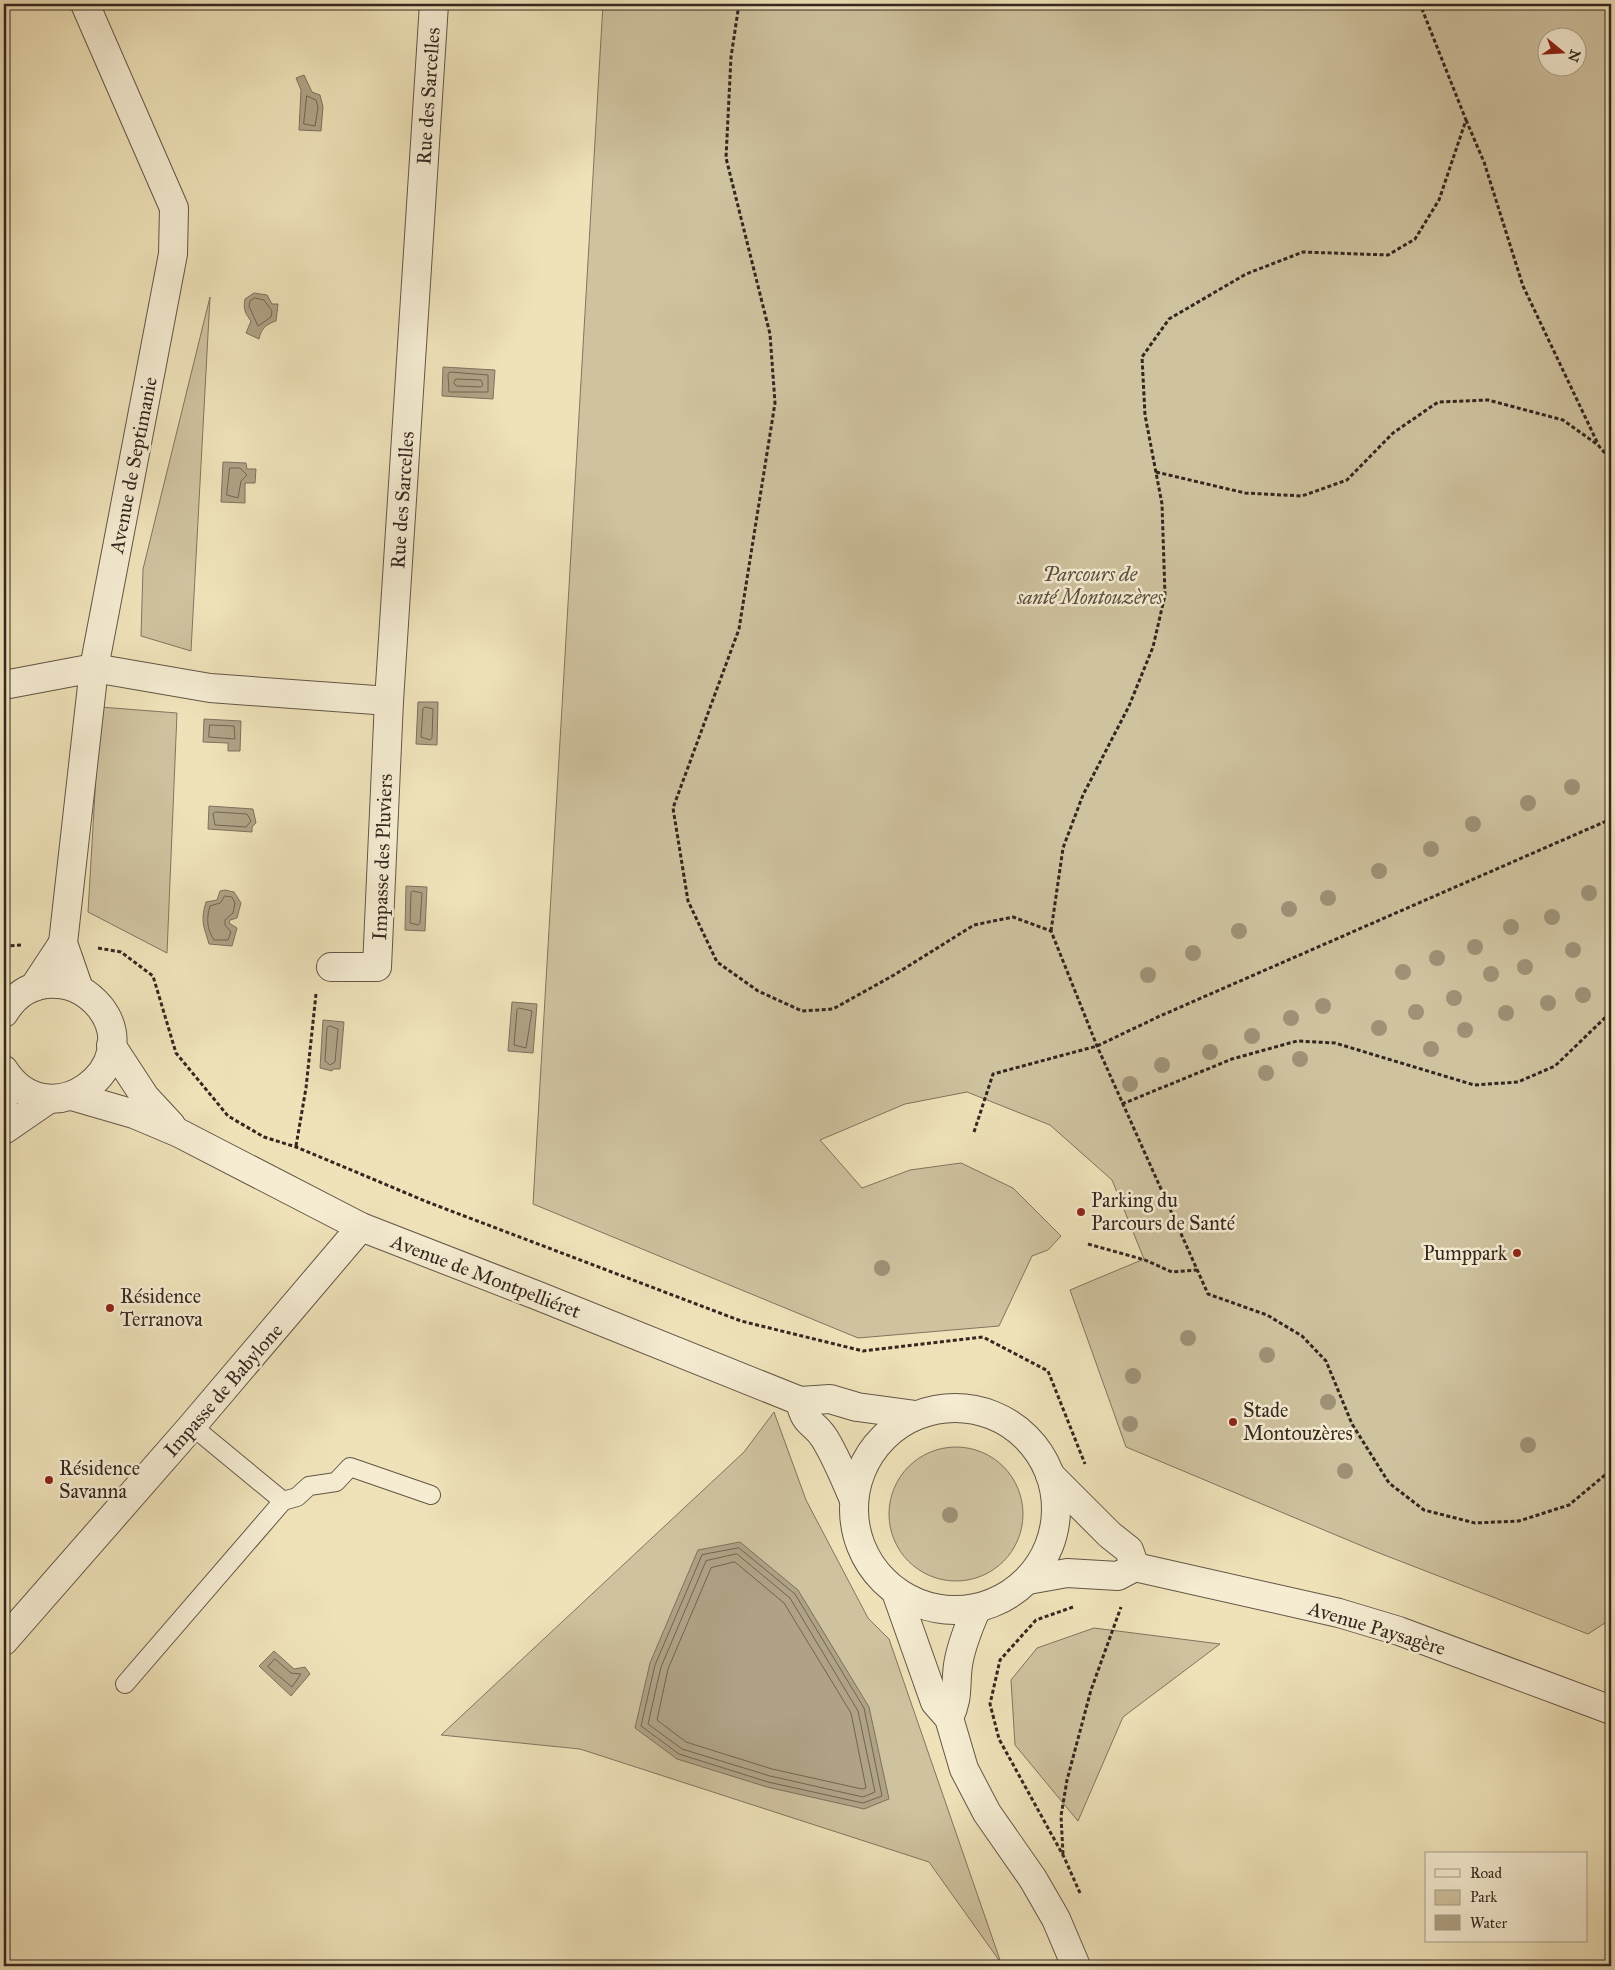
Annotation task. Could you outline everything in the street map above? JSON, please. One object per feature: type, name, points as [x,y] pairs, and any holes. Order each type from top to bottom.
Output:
[{"type":"street","name":"Avenue de Septimanie","points":[[79,989],[63,943],[94,668],[173,254],[174,208],[85,4]]},
{"type":"street","name":"Rue des Sarcelles","points":[[389,701],[434,4]]},
{"type":"street","points":[[4,685],[94,668],[210,688],[389,701]]},
{"type":"street","name":"Impasse des Pluviers","points":[[330,967],[377,967],[389,701]]},
{"type":"street","name":"Avenue de Septimanie","points":[[14,999],[63,943]]},
{"type":"street","points":[[4,1130],[61,1097],[87,1088],[99,1076],[108,1062],[111,1045],[110,1028],[104,1012],[93,998],[79,989],[65,984],[49,983],[14,999]]},
{"type":"street","name":"Avenue de Montpelliéret","points":[[111,1045],[145,1097],[179,1133]]},
{"type":"street","name":"Avenue de Montpelliéret","points":[[6,1083],[35,1096],[61,1097],[134,1114],[179,1133],[361,1227],[800,1401],[830,1399],[857,1407],[916,1415]]},
{"type":"street","name":"Impasse de Babylone","points":[[4,1641],[192,1426],[361,1227]]},
{"type":"street","points":[[800,1401],[803,1416],[824,1437],[838,1462],[854,1500]]},
{"type":"street","points":[[943,1408],[970,1408],[996,1416],[1020,1430],[1038,1451],[1050,1475],[1056,1502],[1054,1530],[1044,1557],[1028,1580],[996,1602],[977,1608],[948,1611],[921,1605],[896,1592],[876,1574],[862,1552],[855,1527],[854,1500],[860,1473],[873,1449],[892,1429],[916,1415],[943,1408]]},
{"type":"street","points":[[1028,1580],[1067,1574],[1118,1576],[1135,1567],[1129,1550],[1110,1535],[1050,1475]]},
{"type":"street","name":"Avenue Paysagère","points":[[1135,1567],[1339,1613],[1399,1631],[1611,1710]]},
{"type":"street","points":[[896,1592],[935,1702],[949,1718],[964,1769],[987,1813],[1033,1879],[1056,1919],[1076,1966]]},
{"type":"street","points":[[949,1718],[956,1702],[958,1664],[966,1634],[977,1608]]},
{"type":"lane","points":[[192,1426],[283,1501]]},
{"type":"lane","points":[[125,1684],[283,1501],[297,1497],[309,1486],[336,1482],[350,1468],[431,1495]]},
{"type":"path","points":[[739,4],[731,57],[726,158],[770,334],[775,404],[739,629],[673,808],[688,901],[717,962],[758,991],[802,1011],[833,1009],[894,975],[974,925],[1013,917],[1051,931]]},
{"type":"path","points":[[1420,4],[1484,162],[1523,286],[1598,445]]},
{"type":"path","points":[[1466,120],[1439,200],[1415,239],[1388,255],[1303,252],[1246,274],[1169,319],[1142,357],[1145,415],[1162,504],[1165,595],[1153,646],[1129,706],[1083,795],[1063,848],[1051,931],[1122,1104],[1208,1294],[1267,1315],[1302,1336],[1314,1348],[1326,1361],[1352,1424],[1389,1482],[1424,1510],[1475,1523],[1519,1522],[1569,1505],[1611,1470]]},
{"type":"path","points":[[1156,472],[1245,493],[1302,496],[1347,480],[1393,433],[1438,402],[1488,400],[1563,420],[1598,445],[1611,460]]},
{"type":"path","points":[[974,1132],[993,1074],[1097,1046],[1160,1016],[1611,819]]},
{"type":"path","points":[[296,1147],[306,1088],[316,993],[330,967]]},
{"type":"path","points":[[1122,1104],[1232,1059],[1297,1041],[1335,1043],[1474,1085],[1518,1082],[1555,1066],[1611,1012]]},
{"type":"path","points":[[1088,1244],[1144,1260],[1172,1272],[1197,1270]]},
{"type":"path","points":[[1064,1857],[1061,1816],[1067,1780],[1091,1690],[1122,1604]]},
{"type":"green space","name":"Parcours de santé Montouzères","points":[[603,4],[1611,4],[1611,1619],[1588,1634],[1374,1551],[1126,1447],[1070,1290],[1144,1259],[1112,1180],[1050,1125],[967,1092],[905,1104],[820,1140],[862,1188],[910,1170],[961,1163],[1013,1188],[1061,1236],[1048,1250],[1032,1256],[999,1326],[858,1338],[533,1204]]},
{"type":"green space","points":[[210,297],[191,651],[141,636],[143,569]]},
{"type":"green space","points":[[100,707],[177,713],[167,953],[88,912]]},
{"type":"green space","points":[[774,1412],[806,1500],[868,1618],[889,1639],[1001,1963],[929,1862],[580,1749],[441,1735],[744,1452]]},
{"type":"green space","points":[[956,1447],[982,1452],[993,1458],[1003,1467],[1012,1477],[1018,1488],[1023,1514],[1018,1540],[1012,1551],[1003,1561],[993,1570],[982,1576],[956,1581],[930,1576],[919,1570],[909,1561],[900,1551],[894,1540],[889,1514],[894,1488],[900,1477],[909,1467],[919,1458],[930,1452]]},
{"type":"green space","points":[[1094,1628],[1220,1644],[1123,1717],[1078,1821],[1015,1745],[1011,1680],[1037,1648]]},
{"type":"water","points":[[304,75],[312,92],[320,95],[323,107],[321,131],[299,130],[301,90],[296,78]]},
{"type":"water","points":[[254,293],[267,295],[272,304],[278,304],[276,321],[264,327],[259,339],[246,333],[251,321],[245,311],[245,299]]},
{"type":"water","points":[[443,367],[495,370],[493,399],[442,396]]},
{"type":"water","points":[[223,462],[246,463],[247,469],[256,469],[255,483],[245,483],[245,503],[221,502]]},
{"type":"water","points":[[418,702],[438,702],[437,745],[416,744]]},
{"type":"water","points":[[204,719],[241,721],[240,751],[228,751],[228,743],[203,742]]},
{"type":"water","points":[[209,806],[253,809],[256,823],[252,827],[252,832],[208,829]]},
{"type":"water","points":[[406,886],[427,887],[425,931],[405,930]]},
{"type":"water","points":[[220,891],[234,892],[241,903],[237,918],[230,920],[229,923],[237,928],[232,946],[209,944],[203,924],[206,902],[217,900]]},
{"type":"water","points":[[512,1002],[537,1004],[533,1053],[508,1051]]},
{"type":"water","points":[[323,1020],[344,1022],[340,1069],[333,1069],[332,1071],[320,1068]]},
{"type":"water","points":[[740,1542],[798,1590],[869,1707],[889,1799],[864,1809],[767,1787],[677,1759],[635,1728],[650,1663],[698,1550]]},
{"type":"water","points":[[274,1651],[294,1669],[305,1667],[310,1674],[291,1696],[259,1666]]},
{"type":"place","name":"Parking du Parcours de Santé","points":[[1081,1212]]},
{"type":"place","name":"Pumppark","points":[[1517,1253]]},
{"type":"place","name":"Résidence Terranova","points":[[110,1308]]},
{"type":"place","name":"Stade Montouzères","points":[[1233,1422]]},
{"type":"place","name":"Résidence Savanna","points":[[49,1480]]}]
